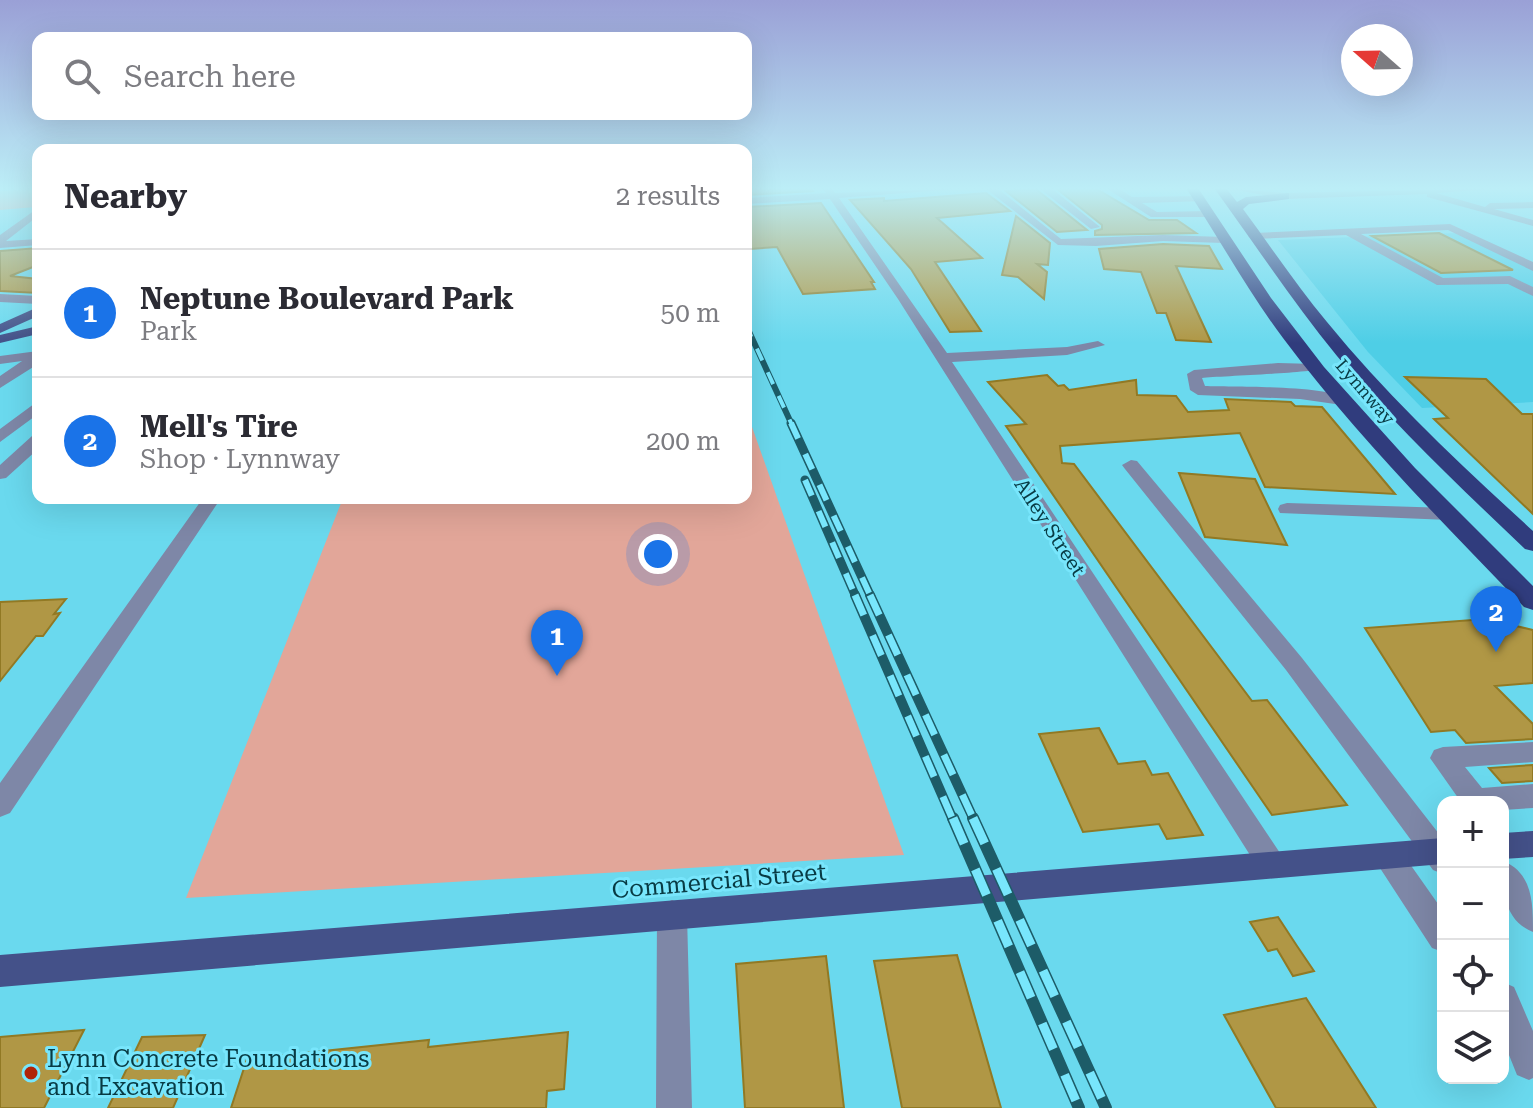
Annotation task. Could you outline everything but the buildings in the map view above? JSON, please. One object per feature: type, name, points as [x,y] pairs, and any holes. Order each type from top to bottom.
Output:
[{"type":"highway","name":"Lynnway","points":[[1224,240],[1261,297],[1342,400],[1533,601]]},
{"type":"highway","name":"Lynnway","points":[[1257,240],[1301,302],[1360,372],[1434,450],[1533,544]]},
{"type":"main road","points":[[0,329],[32,314]]},
{"type":"main road","points":[[0,339],[32,331]]},
{"type":"main road","name":"Commercial Street","points":[[0,971],[1272,865],[1437,855]]},
{"type":"street","name":"Alley Street","points":[[862,240],[1272,865]]},
{"type":"street","points":[[1055,240],[1096,243],[1140,240]]},
{"type":"street","points":[[1215,240],[1224,240]]},
{"type":"street","points":[[1362,240],[1441,282],[1510,280],[1533,292]]},
{"type":"street","points":[[1476,240],[1533,267]]},
{"type":"street","points":[[0,242],[32,242]]},
{"type":"street","points":[[0,298],[32,300]]},
{"type":"street","points":[[941,358],[1067,351],[1098,345]]},
{"type":"street","points":[[0,360],[32,357]]},
{"type":"street","points":[[0,383],[32,360]]},
{"type":"street","points":[[1315,368],[1267,367],[1194,374],[1198,390],[1300,394],[1342,400]]},
{"type":"street","points":[[0,437],[32,411]]},
{"type":"street","points":[[0,474],[30,453]]},
{"type":"street","points":[[1131,465],[1294,664],[1437,850]]},
{"type":"street","points":[[0,805],[208,504]]},
{"type":"street","points":[[1287,509],[1449,514]]},
{"type":"street","points":[[1472,796],[1443,758],[1533,752]]},
{"type":"street","points":[[1509,798],[1533,796]]},
{"type":"street","points":[[1388,856],[1437,928]]},
{"type":"street","points":[[1509,883],[1533,917]]},
{"type":"street","points":[[672,915],[674,1108]]},
{"type":"street","points":[[1509,1012],[1531,1066]]},
{"type":"street","points":[[1509,1034],[1531,1066]]},
{"type":"shaded area","points":[[1278,240],[1471,240],[1533,269],[1533,402],[1422,408],[1368,352]]},
{"type":"shaded area","points":[[752,427],[904,855],[186,898],[341,504],[752,504]]},
{"type":"railway","points":[[752,338],[792,425]]},
{"type":"railway","points":[[791,423],[871,597]]},
{"type":"railway","points":[[805,480],[856,597]]},
{"type":"railway","points":[[855,595],[953,820]]},
{"type":"railway","points":[[870,595],[974,820]]},
{"type":"railway","points":[[953,818],[1079,1108]]},
{"type":"railway","points":[[973,818],[1106,1108]]},
{"type":"place","name":"Mell's Tire","points":[[1496,652]]},
{"type":"place","name":"Neptune Boulevard Park","points":[[557,676]]},
{"type":"place","name":"Lynn Concrete Foundations and Excavation","points":[[31,1073]]}]
